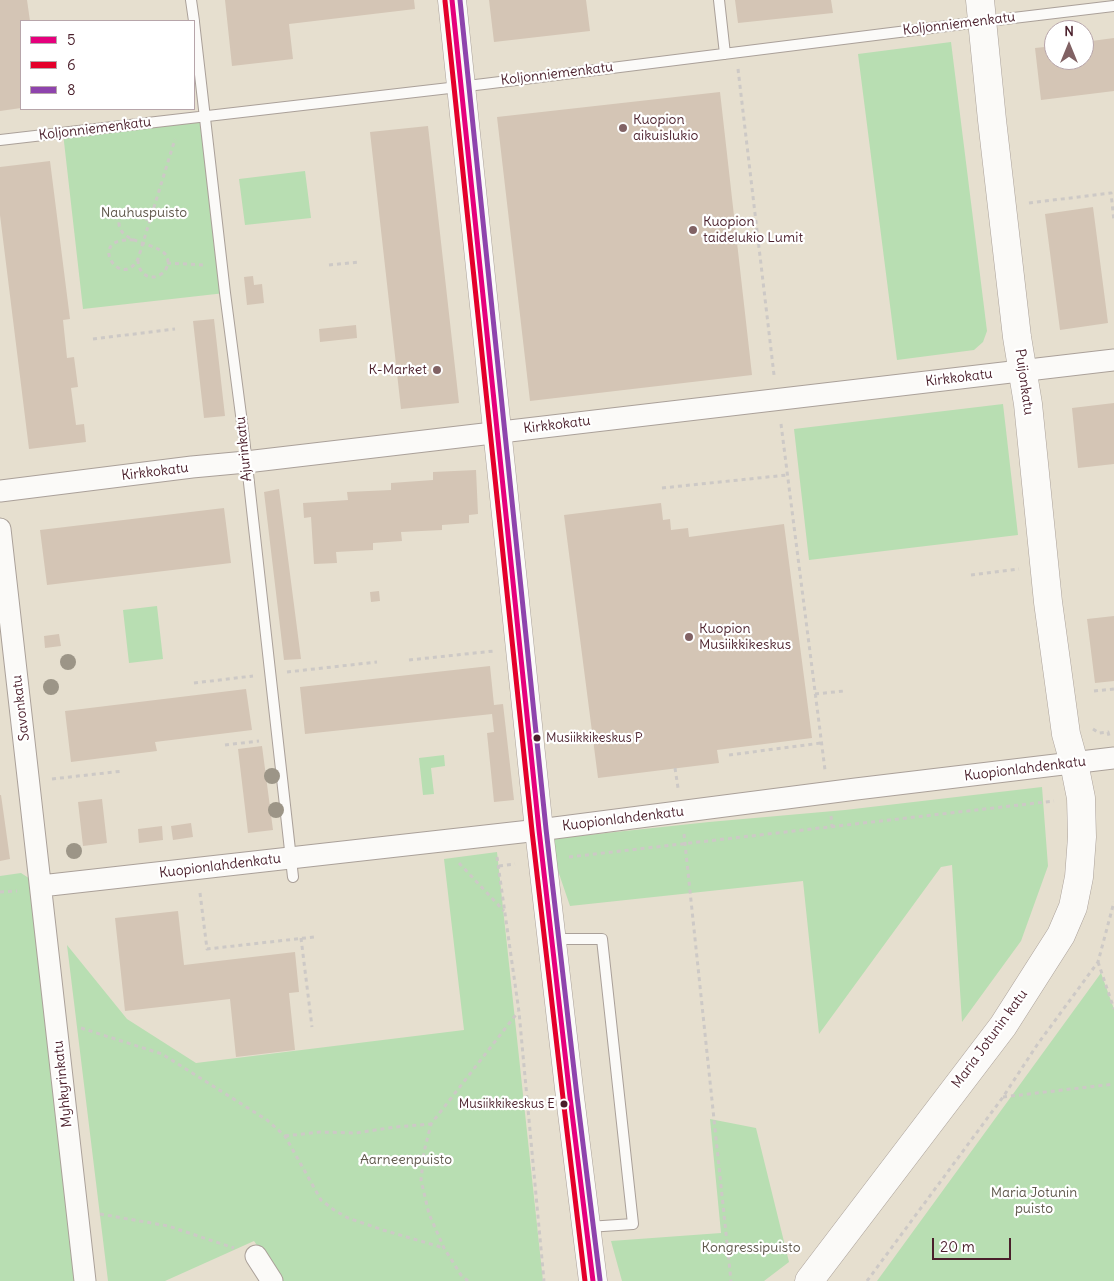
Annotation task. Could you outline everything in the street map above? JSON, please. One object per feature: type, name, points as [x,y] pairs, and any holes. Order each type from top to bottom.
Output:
[{"type":"main road","points":[[452,0],[540,830],[593,1281]]},
{"type":"main road","name":"Puijonkatu","points":[[982,11],[992,120],[1013,298],[1028,404],[1048,602],[1066,734],[1074,763]]},
{"type":"main road","name":"Maria Jotunin katu","points":[[809,1281],[1003,1026],[1061,935],[1073,907],[1079,877],[1082,837],[1081,798],[1074,763]]},
{"type":"street","name":"Kirkkokatu","points":[[0,491],[1114,360]]},
{"type":"street","name":"Savonkatu","points":[[0,530],[41,886]]},
{"type":"street","name":"Kuopionlahdenkatu","points":[[41,886],[292,867],[540,830],[1114,758]]},
{"type":"street","name":"Myhkyrinkatu","points":[[41,886],[86,1281]]},
{"type":"street","points":[[256,1256],[272,1281]]},
{"type":"lane","name":"Ajurinkatu","points":[[191,0],[194,20]]},
{"type":"lane","points":[[719,0],[724,54]]},
{"type":"lane","name":"Koljonniemenkatu","points":[[0,140],[724,54],[982,11],[1114,6]]},
{"type":"lane","name":"Ajurinkatu","points":[[195,30],[244,438],[292,867]]},
{"type":"lane","points":[[552,939],[602,939],[633,1224],[586,1228]]},
{"type":"path","points":[[736,52],[775,380],[832,827]]},
{"type":"path","points":[[134,240],[124,239],[115,243],[109,251],[111,262],[114,265],[123,269],[136,264],[181,119]]},
{"type":"path","points":[[1029,203],[1111,193],[1114,221]]},
{"type":"path","points":[[138,259],[143,273],[152,277],[161,275],[168,263],[162,250],[123,234],[120,220],[124,213],[133,209],[142,212],[147,220],[147,229]]},
{"type":"path","points":[[329,265],[360,262]]},
{"type":"path","points":[[168,263],[222,266]]},
{"type":"path","points":[[93,339],[176,329]]},
{"type":"path","points":[[662,488],[787,475]]},
{"type":"path","points":[[971,575],[1020,569]]},
{"type":"path","points":[[409,660],[495,650]]},
{"type":"path","points":[[1094,691],[1114,689]]},
{"type":"path","points":[[815,694],[844,691]]},
{"type":"path","points":[[225,745],[277,738]]},
{"type":"path","points":[[729,755],[821,743]]},
{"type":"path","points":[[675,768],[686,844],[731,1281]]},
{"type":"path","points":[[49,779],[123,771]]},
{"type":"path","points":[[498,866],[1081,798]]},
{"type":"path","points":[[497,852],[519,1012],[544,1281]]},
{"type":"path","points":[[454,857],[505,912]]},
{"type":"path","points":[[199,887],[207,949],[314,937]]},
{"type":"path","points":[[867,1281],[1003,1097],[1037,1045],[1098,962],[1114,902]]},
{"type":"path","points":[[301,938],[312,1026]]},
{"type":"path","points":[[1098,962],[1114,1010]]},
{"type":"path","points":[[468,1281],[460,1275],[444,1248],[429,1214],[421,1180],[424,1152],[431,1124],[519,1012]]},
{"type":"path","points":[[57,1023],[78,1027],[162,1054],[267,1120],[285,1136],[321,1200],[334,1210],[348,1218],[444,1248]]},
{"type":"path","points":[[1003,1097],[1114,1084]]},
{"type":"path","points":[[285,1136],[320,1132],[356,1133],[431,1124]]},
{"type":"path","points":[[100,1214],[168,1226],[256,1256]]},
{"type":"green space","points":[[951,42],[987,331],[983,342],[974,350],[897,360],[858,54]]},
{"type":"green space","name":"Nauhuspuisto","points":[[205,116],[225,293],[83,309],[63,133]]},
{"type":"green space","points":[[305,171],[311,218],[245,225],[239,179]]},
{"type":"green space","points":[[1003,404],[1018,535],[809,560],[794,429]]},
{"type":"green space","points":[[157,606],[163,659],[129,663],[123,610]]},
{"type":"green space","points":[[444,755],[445,766],[431,768],[434,794],[423,795],[419,758]]},
{"type":"green space","points":[[1042,787],[1048,866],[1021,941],[962,1022],[952,865],[941,867],[819,1034],[803,881],[570,906],[554,859],[550,839],[845,810]]},
{"type":"green space","name":"Aarneenpuisto","points":[[497,852],[543,1281],[282,1281],[254,1241],[165,1281],[108,1281],[67,945],[127,1019],[196,1063],[464,1030],[444,859]]},
{"type":"green space","points":[[21,873],[41,886],[85,1281],[0,1281],[0,876]]},
{"type":"green space","name":"Maria Jotunin puisto","points":[[1101,973],[1114,1009],[1114,1281],[877,1281]]},
{"type":"green space","name":"Kongressipuisto","points":[[710,1119],[756,1128],[789,1262],[764,1281],[622,1281],[611,1241],[721,1233]]},
{"type":"building","points":[[0,0],[27,0],[30,20],[20,20],[20,108],[0,111]]},
{"type":"building","points":[[225,0],[414,0],[415,9],[289,24],[293,59],[232,66]]},
{"type":"building","points":[[489,0],[586,0],[590,31],[494,42]]},
{"type":"building","points":[[735,0],[831,0],[833,13],[738,23]]},
{"type":"building","points":[[1114,38],[1114,91],[1041,100],[1035,48],[1044,47],[1044,70],[1094,70],[1094,41]]},
{"type":"building","points":[[720,92],[752,375],[530,401],[497,117]]},
{"type":"building","points":[[428,126],[459,403],[401,409],[370,132]]},
{"type":"building","points":[[50,161],[70,319],[63,320],[67,358],[74,357],[78,387],[71,388],[76,425],[84,424],[86,442],[29,449],[0,215],[0,167]]},
{"type":"building","points":[[1093,207],[1108,323],[1060,330],[1045,214]]},
{"type":"building","points":[[253,276],[254,285],[262,284],[264,303],[247,305],[244,277]]},
{"type":"building","points":[[214,319],[225,416],[204,418],[193,321]]},
{"type":"building","points":[[356,325],[357,338],[320,342],[319,329]]},
{"type":"building","points":[[1114,403],[1114,464],[1078,468],[1072,408]]},
{"type":"building","points":[[476,470],[478,514],[469,515],[469,523],[442,525],[442,530],[401,532],[402,541],[373,543],[373,550],[336,552],[337,563],[314,564],[311,517],[304,518],[303,503],[348,500],[347,492],[391,490],[391,483],[433,480],[433,472]]},
{"type":"building","points":[[279,489],[301,659],[284,660],[264,492]]},
{"type":"building","name":"Kuopion Musiikkikeskus","points":[[661,503],[663,520],[670,519],[671,530],[688,528],[689,537],[784,524],[812,738],[717,750],[719,763],[598,778],[564,515]]},
{"type":"building","points":[[224,508],[231,563],[47,585],[40,530]]},
{"type":"building","points":[[379,591],[380,601],[371,602],[370,592]]},
{"type":"building","points":[[1114,616],[1114,681],[1095,683],[1087,619]]},
{"type":"building","points":[[59,634],[61,646],[45,648],[44,636]]},
{"type":"building","points":[[490,666],[494,705],[503,704],[514,800],[494,802],[487,733],[494,732],[492,714],[305,734],[300,687]]},
{"type":"building","points":[[246,689],[252,730],[155,742],[157,751],[71,762],[65,711]]},
{"type":"building","points":[[262,746],[273,830],[248,833],[238,749]]},
{"type":"building","points":[[0,795],[10,859],[0,861]]},
{"type":"building","points":[[102,799],[107,843],[83,846],[78,802]]},
{"type":"building","points":[[191,823],[193,837],[173,840],[171,826]]},
{"type":"building","points":[[162,826],[163,840],[139,843],[138,829]]},
{"type":"building","points":[[178,911],[184,965],[295,952],[299,992],[289,993],[295,1050],[236,1057],[230,999],[125,1011],[115,918]]},
{"type":"transit line","name":"5","points":[[452,0],[539,830],[593,1281]]},
{"type":"transit line","name":"8","points":[[460,0],[546,829],[600,1280]]},
{"type":"transit line","name":"6","points":[[445,1],[532,831],[585,1281]]},
{"type":"place","name":"Kuopion aikuislukio","points":[[623,128]]},
{"type":"place","name":"Kuopion taidelukio Lumit","points":[[693,230]]},
{"type":"place","name":"K-Market","points":[[437,370]]},
{"type":"place","name":"Kuopion Musiikkikeskus","points":[[689,637]]},
{"type":"place","name":"Musiikkikeskus P","points":[[537,738]]},
{"type":"place","name":"Musiikkikeskus E","points":[[564,1104]]}]
